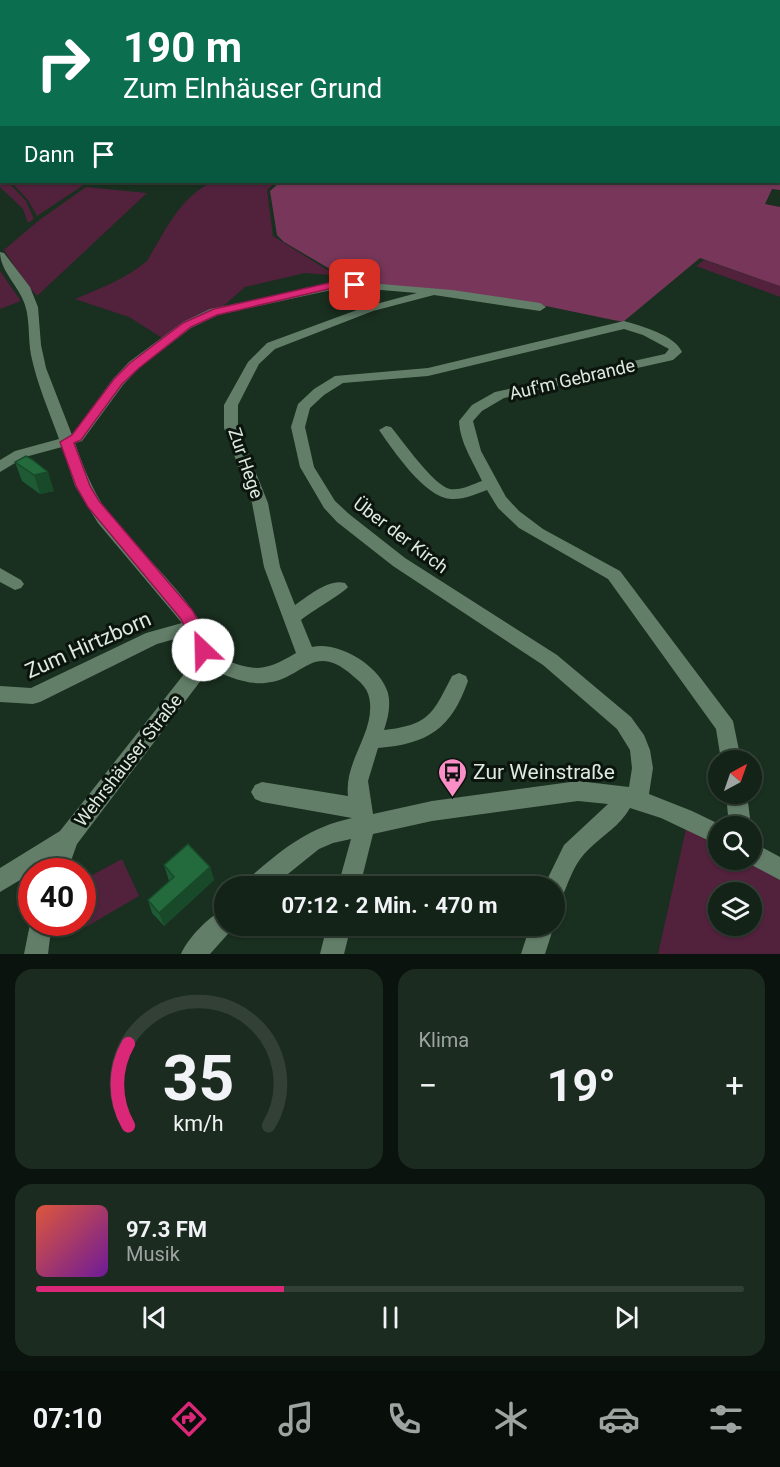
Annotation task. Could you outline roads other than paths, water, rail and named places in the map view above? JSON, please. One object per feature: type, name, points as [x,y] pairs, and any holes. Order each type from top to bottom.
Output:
[{"type":"street","points":[[0,255],[16,276],[30,304],[40,368],[83,486],[93,504],[176,600],[202,644],[203,659],[225,668],[264,676],[278,673],[306,656],[318,653],[350,663],[369,678],[381,702],[359,774],[357,789],[362,836],[352,876]]},
{"type":"street","points":[[0,467],[20,454],[77,438],[118,382],[134,365],[187,325],[208,314],[345,284],[434,292],[540,307]]},
{"type":"street","name":"Zur Hege","points":[[306,656],[272,567],[260,503],[231,428],[233,399],[254,362],[271,346],[369,309],[427,296],[434,292]]},
{"type":"street","name":"Auf'm Gebrande","points":[[624,325],[667,343],[674,347],[676,352],[669,357],[500,395],[471,414],[466,421],[466,430],[473,450],[501,502],[538,533],[614,575],[726,727],[729,750]]},
{"type":"street","name":"Über der Kirch","points":[[624,325],[428,372],[340,379],[319,392],[303,407],[298,418],[298,428],[307,467],[329,504],[343,518],[399,562],[550,660],[635,735],[643,753],[644,762],[631,797]]},
{"type":"street","points":[[386,430],[414,466],[445,494],[454,494],[492,483]]},
{"type":"street","points":[[0,574],[15,584]]},
{"type":"street","points":[[292,617],[316,598],[339,587]]},
{"type":"street","name":"Zum Hirtzborn","points":[[0,694],[33,696],[152,638],[194,627]]},
{"type":"street","name":"Wehrshäuser Straße","points":[[60,858],[68,838],[181,693],[203,659]]},
{"type":"street","points":[[371,740],[404,738],[429,728],[451,703],[459,681]]},
{"type":"street","points":[[262,792],[361,817],[432,811],[578,791],[631,797],[669,810],[708,830]]},
{"type":"street","points":[[558,876],[572,850],[614,815],[631,797]]},
{"type":"street","points":[[267,876],[311,842],[361,817]]},
{"type":"street","name":"Wehrshäuser Straße","points":[[0,881],[68,838]]},
{"type":"street","points":[[762,859],[780,869]]},
{"type":"street","points":[[193,954],[214,932]]},
{"type":"street","points":[[36,954],[38,936]]},
{"type":"street","points":[[332,954],[336,936]]},
{"type":"street","points":[[533,954],[539,936]]},
{"type":"place","name":"Zur Weinstraße","points":[[452,798]]}]
